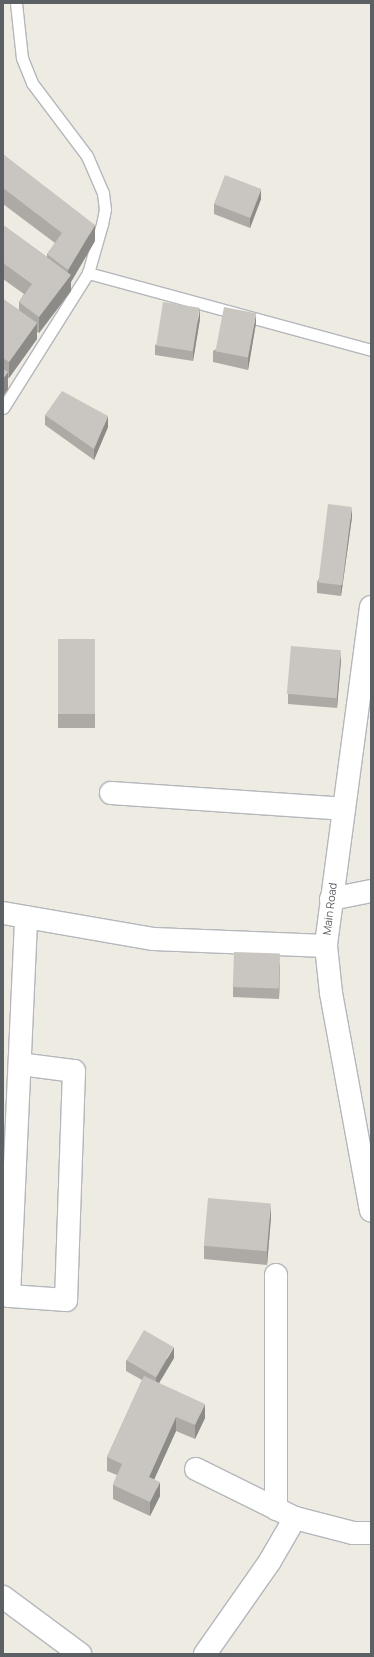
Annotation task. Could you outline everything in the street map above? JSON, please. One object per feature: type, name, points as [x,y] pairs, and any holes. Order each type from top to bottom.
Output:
[{"type":"street","name":"Main Road","points":[[371,607],[331,899],[326,946],[331,993],[371,1210]]},
{"type":"street","points":[[110,793],[343,809]]},
{"type":"street","points":[[331,899],[371,891]]},
{"type":"street","points":[[3,913],[154,939],[326,946]]},
{"type":"street","points":[[20,1064],[74,1071],[66,1300],[9,1296],[26,917]]},
{"type":"street","points":[[276,1275],[276,1509]]},
{"type":"street","points":[[196,1470],[295,1518],[353,1533],[371,1533]]},
{"type":"street","points":[[205,1654],[270,1561],[295,1518]]},
{"type":"street","points":[[3,1597],[80,1654]]},
{"type":"lane","points":[[3,408],[88,273],[105,209],[103,193],[87,156],[32,83],[22,58],[16,3]]},
{"type":"lane","points":[[88,273],[371,350]]},
{"type":"building","points":[[3,154],[95,225],[68,270],[47,254],[62,233],[3,188]]},
{"type":"building","points":[[225,175],[261,189],[250,218],[214,204]]},
{"type":"building","points":[[3,225],[71,275],[39,317],[19,302],[32,284],[3,263]]},
{"type":"building","points":[[3,299],[37,323],[9,362],[3,358]]},
{"type":"building","points":[[163,302],[200,308],[193,351],[156,345]]},
{"type":"building","points":[[224,307],[256,313],[248,357],[215,351]]},
{"type":"building","points":[[3,369],[8,372],[3,379]]},
{"type":"building","points":[[62,391],[108,416],[94,449],[45,415]]},
{"type":"building","points":[[328,504],[352,507],[342,585],[318,582]]},
{"type":"building","points":[[58,639],[95,639],[95,714],[58,714]]},
{"type":"building","points":[[291,646],[341,650],[337,698],[287,694]]},
{"type":"building","points":[[234,952],[280,954],[279,989],[233,987]]},
{"type":"building","points":[[208,1198],[271,1203],[267,1251],[204,1246]]},
{"type":"building","points":[[144,1330],[173,1347],[156,1377],[126,1360]]},
{"type":"building","points":[[144,1376],[205,1404],[195,1425],[176,1417],[149,1477],[160,1482],[150,1502],[113,1485],[122,1464],[107,1457]]}]
